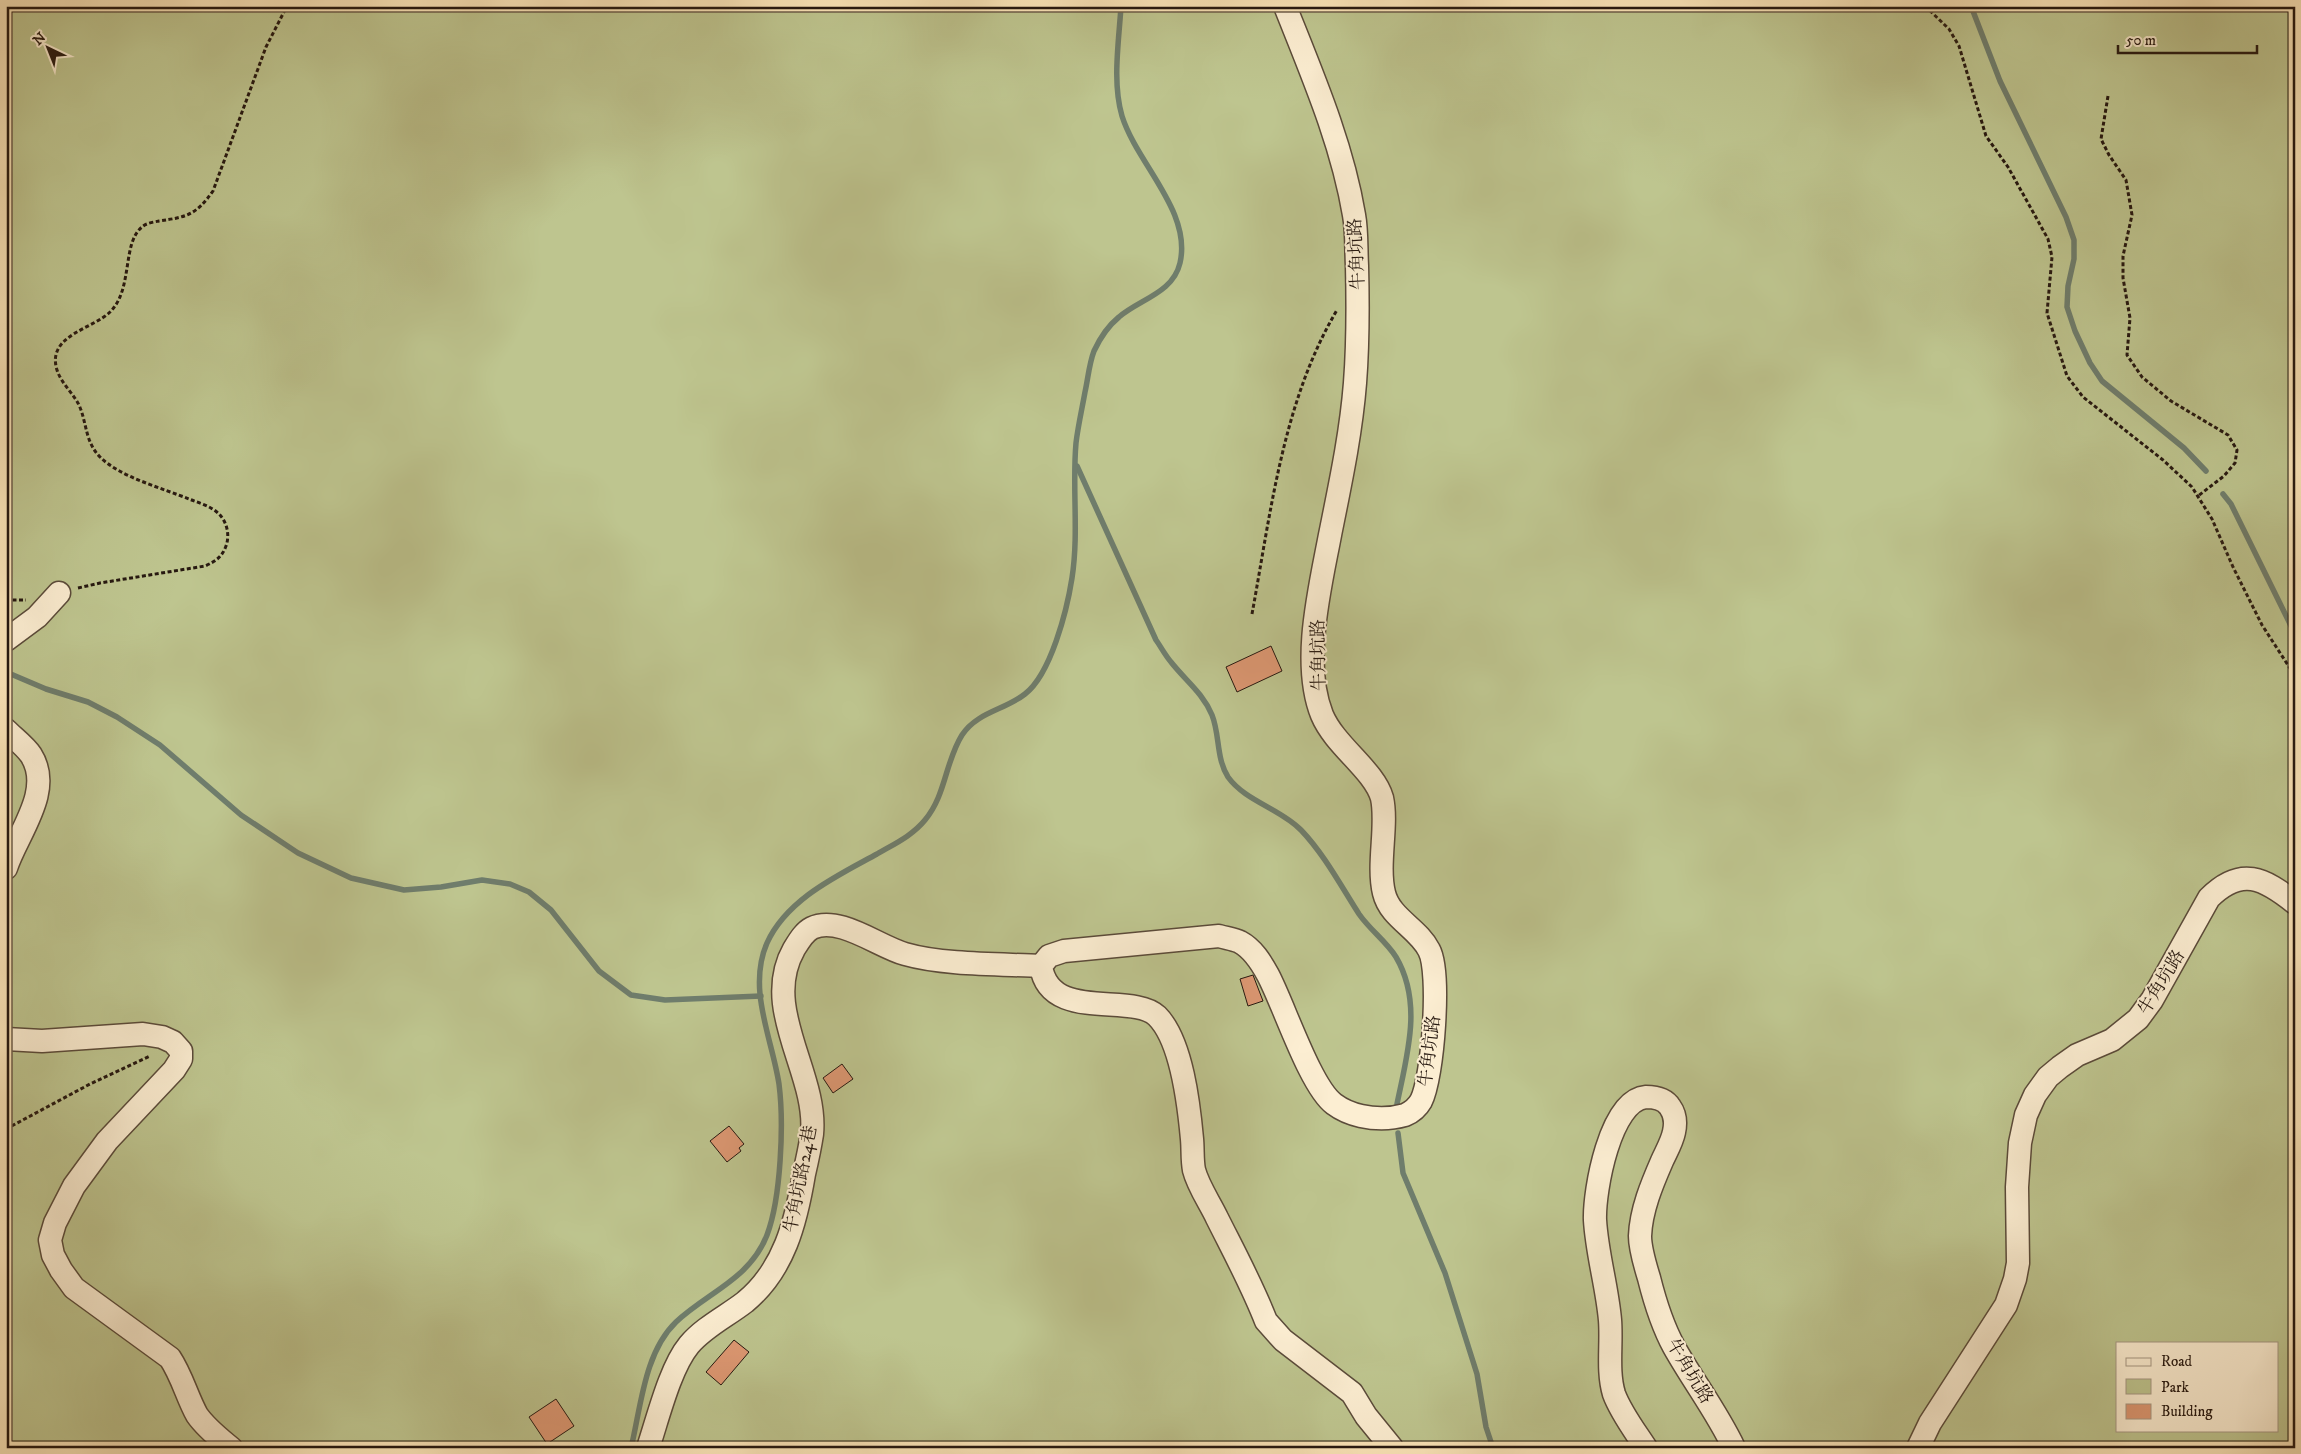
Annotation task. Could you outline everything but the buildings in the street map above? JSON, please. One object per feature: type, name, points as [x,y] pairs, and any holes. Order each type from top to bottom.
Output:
[{"type":"street","name":"牛角坑路","points":[[1041,966],[1049,956],[1064,950],[1219,936],[1240,942],[1259,958],[1317,1082],[1332,1104],[1352,1114],[1370,1118],[1389,1117],[1408,1114],[1419,1106],[1425,1091],[1434,1025],[1434,968],[1431,952],[1421,937],[1398,916],[1385,898],[1381,876],[1382,799],[1373,781],[1340,744],[1322,716],[1315,683],[1314,630],[1343,468],[1355,385],[1358,304],[1355,220],[1349,189],[1324,104],[1285,6]]},
{"type":"street","points":[[6,640],[37,618],[59,593]]},
{"type":"street","points":[[6,730],[30,754],[37,769],[38,785],[34,805],[6,868]]},
{"type":"street","name":"牛角坑路","points":[[1918,1448],[1930,1423],[2006,1305],[2015,1279],[2018,1263],[2017,1187],[2020,1143],[2026,1115],[2035,1095],[2048,1077],[2060,1067],[2077,1055],[2112,1040],[2138,1019],[2152,1000],[2210,898],[2220,887],[2231,881],[2246,878],[2258,879],[2277,889],[2295,903]]},
{"type":"street","name":"牛角坑路24巷","points":[[648,1448],[681,1357],[690,1343],[745,1301],[765,1282],[786,1246],[797,1214],[812,1133],[812,1112],[810,1096],[783,999],[784,976],[792,953],[801,938],[812,928],[827,924],[848,930],[904,954],[929,959],[1041,966]]},
{"type":"street","points":[[1041,966],[1042,978],[1050,987],[1066,998],[1090,1004],[1140,1008],[1157,1016],[1168,1033],[1180,1064],[1188,1096],[1194,1170],[1266,1321],[1283,1340],[1352,1392],[1366,1416],[1392,1448]]},
{"type":"street","points":[[6,1039],[42,1041],[142,1034],[162,1037],[181,1051],[181,1059],[174,1070],[107,1141],[74,1186],[55,1223],[50,1240],[57,1263],[74,1288],[170,1358],[179,1371],[197,1414],[206,1427],[231,1448]]},
{"type":"street","name":"牛角坑路","points":[[1646,1448],[1618,1402],[1610,1378],[1611,1332],[1608,1304],[1597,1248],[1595,1217],[1601,1168],[1615,1125],[1639,1098],[1654,1097],[1668,1104],[1675,1115],[1674,1132],[1655,1178],[1643,1214],[1640,1237],[1646,1268],[1658,1314],[1674,1348],[1720,1421],[1734,1448]]},
{"type":"path","points":[[59,593],[100,583],[205,566],[215,562],[223,553],[227,542],[227,526],[219,514],[206,506],[130,475],[100,458],[91,446],[80,408],[57,369],[56,358],[60,346],[68,337],[110,312],[119,301],[124,289],[132,241],[136,233],[143,226],[154,222],[185,217],[203,205],[213,191],[266,47],[287,6]]},
{"type":"path","points":[[1925,6],[1949,29],[1958,46],[1986,136],[2008,167],[2048,239],[2052,257],[2047,313],[2067,376],[2083,397],[2163,460],[2192,487],[2212,519],[2262,625],[2295,676]]},
{"type":"path","points":[[2108,96],[2101,139],[2126,180],[2132,215],[2122,256],[2123,278],[2130,318],[2127,355],[2142,377],[2171,401],[2228,435],[2237,450],[2235,463],[2224,476],[2198,496]]},
{"type":"path","points":[[1252,614],[1282,456],[1297,402],[1324,331],[1338,308]]},
{"type":"path","points":[[6,1129],[135,1062],[176,1046]]},
{"type":"green space","points":[[6,6],[2295,6],[2295,1448],[6,1448]]},
{"type":"waterway","points":[[631,1448],[645,1381],[650,1365],[665,1335],[688,1311],[727,1284],[750,1263],[760,1250],[772,1219],[780,1160],[781,1119],[779,1084],[760,996],[761,960],[767,943],[776,927],[800,901],[830,880],[902,839],[920,826],[937,800],[956,745],[962,735],[975,721],[1017,699],[1034,685],[1050,657],[1062,623],[1074,561],[1076,443],[1092,356],[1099,341],[1111,324],[1127,311],[1163,289],[1170,282],[1180,263],[1182,244],[1171,206],[1129,134],[1122,116],[1117,89],[1121,6]]},
{"type":"waterway","points":[[1971,6],[2000,81],[2066,217],[2074,240],[2074,259],[2068,286],[2067,307],[2075,331],[2090,363],[2102,381],[2184,448],[2206,471]]},
{"type":"waterway","points":[[1077,466],[1156,640],[1176,669],[1199,693],[1212,715],[1224,770],[1228,777],[1253,799],[1284,816],[1301,830],[1325,860],[1359,914],[1396,957],[1409,992],[1411,1011],[1408,1048],[1397,1104]]},
{"type":"waterway","points":[[2223,494],[2231,504],[2295,634]]},
{"type":"waterway","points":[[6,672],[46,689],[88,702],[117,717],[160,745],[241,815],[298,853],[351,878],[404,890],[441,887],[482,880],[510,884],[529,892],[551,910],[599,971],[631,995],[665,1000],[761,996]]},
{"type":"waterway","points":[[1398,1133],[1403,1173],[1445,1273],[1477,1374],[1486,1427],[1493,1448]]}]
